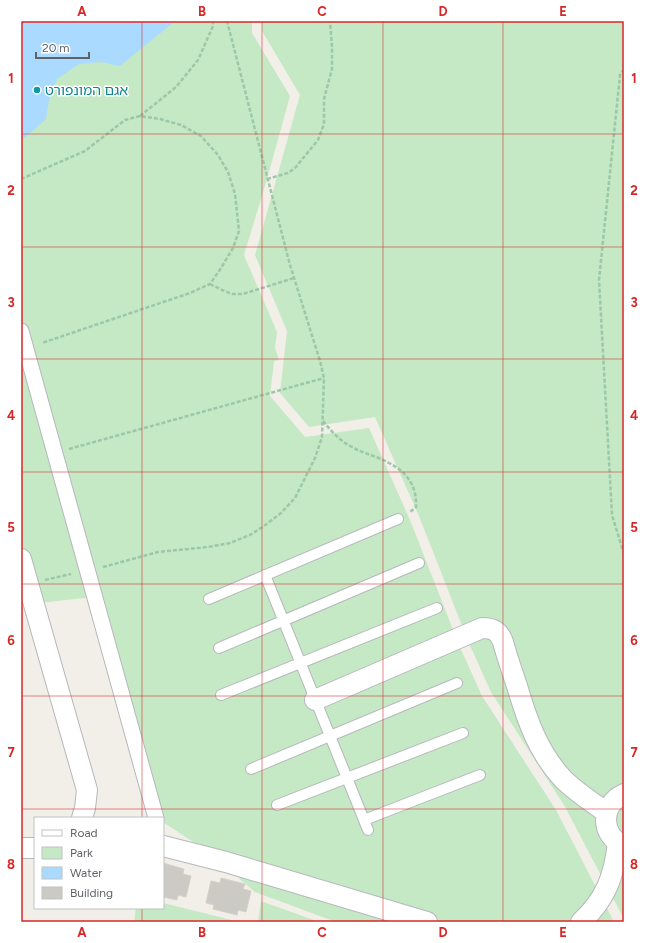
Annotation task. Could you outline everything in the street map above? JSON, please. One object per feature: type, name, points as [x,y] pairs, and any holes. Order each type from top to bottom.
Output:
[{"type":"street","points":[[21,331],[156,817]]},
{"type":"street","points":[[21,559],[87,790],[86,803],[82,817]]},
{"type":"street","points":[[315,700],[482,628],[493,629],[500,635],[503,642],[527,719],[539,747],[564,780],[584,797],[607,813]]},
{"type":"street","points":[[581,922],[594,909],[604,895],[611,879],[621,845],[607,830],[607,813],[616,798],[624,794]]},
{"type":"street","points":[[164,845],[226,862],[427,922]]},
{"type":"street","points":[[21,848],[34,848]]},
{"type":"lane","points":[[209,599],[398,519]]},
{"type":"lane","points":[[219,648],[419,563]]},
{"type":"lane","points":[[265,575],[368,830]]},
{"type":"lane","points":[[221,695],[437,608]]},
{"type":"lane","points":[[251,769],[457,683]]},
{"type":"lane","points":[[277,805],[463,733]]},
{"type":"lane","points":[[364,820],[480,775]]},
{"type":"path","points":[[21,179],[85,151],[125,120],[140,116],[176,88],[198,60],[213,26],[213,21]]},
{"type":"path","points":[[28,584],[88,571],[158,552],[208,547],[230,543],[250,535],[264,526],[295,498],[315,458],[322,437],[324,378],[290,265],[226,21]]},
{"type":"path","points":[[267,179],[288,173],[295,168],[318,140],[324,124],[324,99],[332,69],[330,21]]},
{"type":"path","points":[[624,69],[620,75],[599,280],[612,515],[624,554]]},
{"type":"path","points":[[26,349],[190,293],[210,284],[222,268],[233,248],[239,231],[235,194],[228,172],[218,155],[201,136],[181,125],[160,119],[140,116]]},
{"type":"path","points":[[210,284],[232,294],[243,294],[294,278]]},
{"type":"path","points":[[55,452],[324,378]]},
{"type":"path","points":[[322,420],[333,433],[352,448],[389,463],[402,472],[409,480],[414,488],[417,499],[416,507],[411,513],[398,519]]},
{"type":"green space","points":[[21,21],[252,21],[252,33],[290,96],[244,255],[277,332],[275,348],[279,360],[274,361],[270,396],[305,437],[369,428],[410,520],[459,645],[482,696],[556,810],[614,922],[336,922],[255,892],[207,851],[164,823],[164,817],[163,817],[93,597],[21,605]]},
{"type":"green space","points":[[262,21],[624,21],[624,919],[564,805],[491,692],[468,641],[419,516],[375,417],[309,427],[280,393],[287,331],[255,255],[300,95],[262,31]]},
{"type":"green space","points":[[261,901],[319,922],[258,922]]},
{"type":"green space","points":[[164,903],[240,922],[134,922],[136,909],[164,909]]},
{"type":"water","name":"אגם המונפורט","points":[[21,21],[175,21],[120,66],[101,62],[79,64],[57,79],[49,100],[46,119],[21,141]]},
{"type":"building","points":[[164,863],[184,869],[183,874],[191,876],[186,897],[178,895],[177,900],[164,897]]},
{"type":"building","points":[[221,878],[245,884],[243,889],[251,891],[246,912],[238,910],[237,915],[213,909],[214,905],[206,903],[211,881],[220,883]]},
{"type":"place","name":"אגם המונפורט","points":[[37,90]]}]
